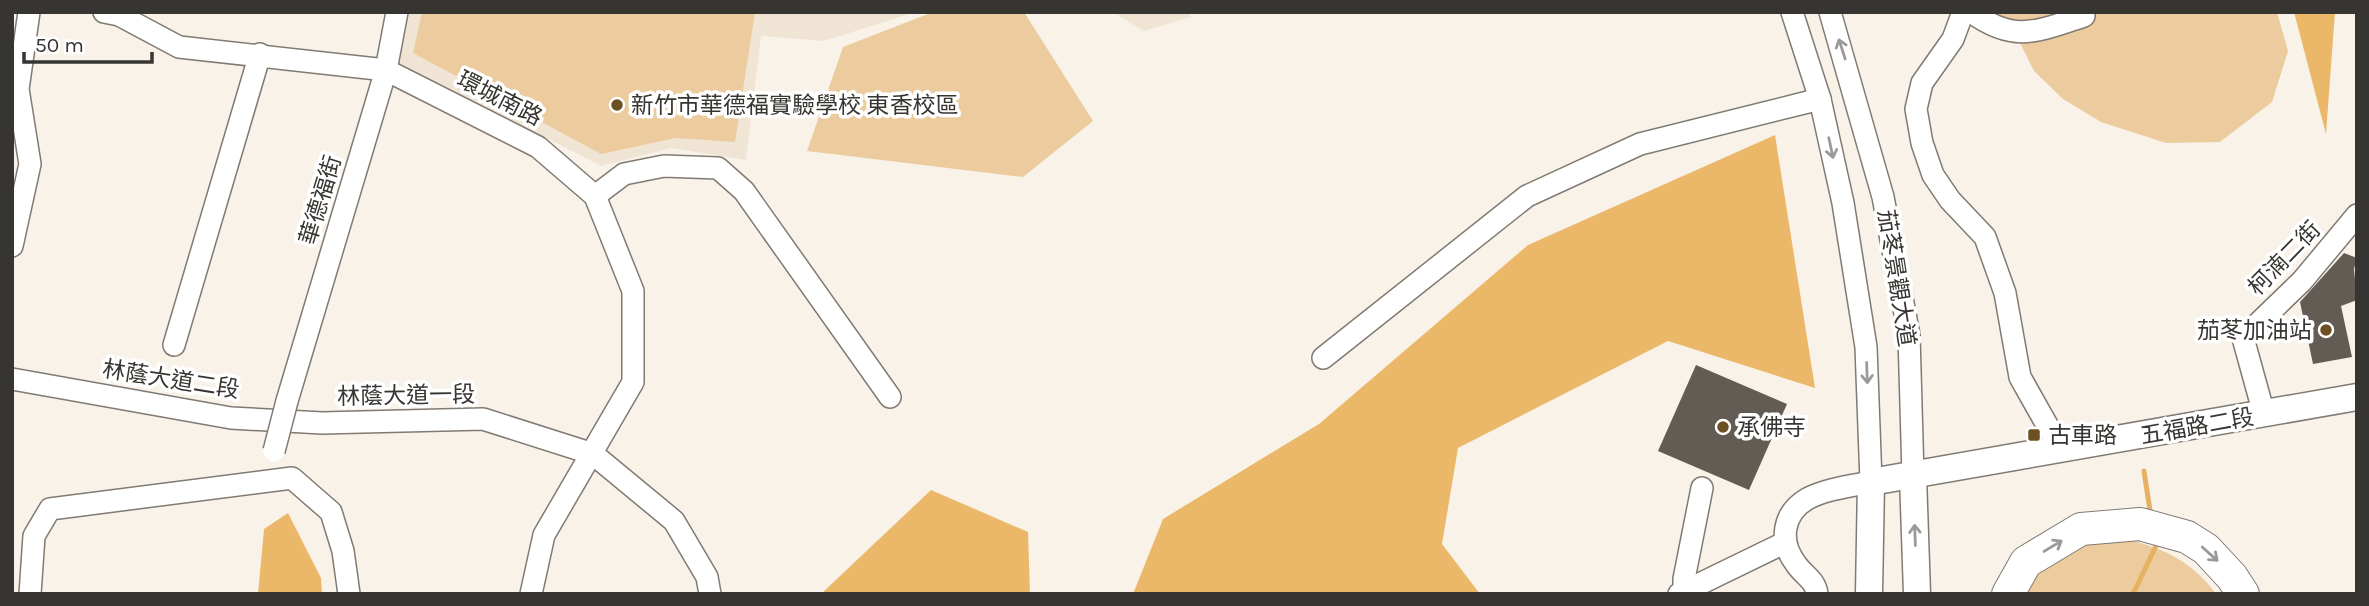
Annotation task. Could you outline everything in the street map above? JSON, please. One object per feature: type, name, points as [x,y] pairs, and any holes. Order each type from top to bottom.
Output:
[{"type":"highway","points":[[2008,594],[2026,562],[2081,529],[2152,527],[2187,537],[2206,549],[2232,577],[2243,594]]},
{"type":"main road","name":"五福路二段","points":[[1871,482],[2357,397]]},
{"type":"main road","name":"茄苳景觀大道","points":[[1913,476],[1917,594]]},
{"type":"main road","name":"茄苳景觀大道","points":[[1869,594],[1871,482]]},
{"type":"street","points":[[12,246],[30,164],[18,89],[29,12]]},
{"type":"street","name":"環城南路","points":[[104,12],[119,15],[179,47],[386,69],[538,147],[595,197],[633,291],[633,382],[544,535],[531,594]]},
{"type":"street","name":"華德福街","points":[[264,482],[386,69],[397,12]]},
{"type":"street","name":"茄苳景觀大道","points":[[1792,12],[1820,99],[1843,203],[1866,347],[1871,482]]},
{"type":"street","name":"茄苳景觀大道","points":[[1830,12],[1883,197],[1909,335],[1913,476]]},
{"type":"street","points":[[1963,12],[1953,39],[1922,83],[1916,109],[1922,143],[1933,175],[1950,200],[1985,237],[1997,263],[2012,322],[2013,351],[2020,377],[2061,450]]},
{"type":"street","points":[[1970,12],[1993,28],[2015,33],[2054,26],[2084,16]]},
{"type":"street","points":[[174,345],[260,54]]},
{"type":"street","points":[[1323,358],[1527,196],[1640,144],[1820,99]]},
{"type":"street","points":[[595,197],[624,174],[664,166],[718,168],[744,191],[890,397]]},
{"type":"street","name":"柯湳二街","points":[[2264,414],[2243,338],[2302,281],[2357,215]]},
{"type":"street","name":"林蔭大道二段","points":[[12,379],[231,418],[322,423]]},
{"type":"street","name":"林蔭大道一段","points":[[322,423],[483,419],[593,454],[674,521],[707,577],[710,594]]},
{"type":"street","points":[[30,594],[34,537],[50,509],[292,478],[331,512],[344,551],[349,594]]},
{"type":"street","points":[[1817,594],[1816,584],[1796,565],[1784,543],[1785,524],[1807,499],[1871,482]]},
{"type":"street","points":[[1683,593],[1702,488]]},
{"type":"street","points":[[1683,593],[1784,543]]},
{"type":"shaded area","name":"新竹市華德福實驗學校 東香校區","points":[[410,12],[916,12],[824,41],[761,36],[746,160],[671,148],[601,166],[398,62]]},
{"type":"shaded area","name":"新竹市華德福實驗學校 東香校區","points":[[422,12],[755,12],[735,142],[676,138],[601,154],[413,53]]},
{"type":"shaded area","points":[[933,12],[1024,12],[1093,121],[1023,177],[807,151],[843,47]]},
{"type":"shaded area","points":[[1112,12],[1189,12],[1191,17],[1144,31]]},
{"type":"shaded area","points":[[1986,12],[2277,12],[2288,51],[2272,102],[2220,142],[2166,143],[2101,122],[2063,99],[2034,71],[2015,33]]},
{"type":"shaded area","points":[[2294,12],[2335,12],[2326,134]]},
{"type":"shaded area","points":[[1775,135],[1815,388],[1668,341],[1458,448],[1442,544],[1480,594],[1133,594],[1163,519],[1319,424],[1528,245]]},
{"type":"shaded area","points":[[931,490],[1028,532],[1030,594],[821,594]]},
{"type":"shaded area","points":[[288,513],[321,578],[322,594],[258,594],[264,529]]},
{"type":"shaded area","points":[[2106,536],[2138,542],[2167,553],[2194,570],[2216,594],[2019,594],[2046,561],[2078,545]]},
{"type":"building","name":"茄苳加油站","points":[[2344,253],[2357,258],[2354,269],[2357,300],[2341,306],[2352,357],[2313,364],[2300,302]]},
{"type":"building","name":"承佛寺","points":[[1696,365],[1787,404],[1749,490],[1658,451]]},
{"type":"waterway","points":[[2144,471],[2151,517]]},
{"type":"waterway","points":[[2133,594],[2156,546],[2155,540]]},
{"type":"place","name":"新竹市華德福實驗學校 東香校區","points":[[617,105]]},
{"type":"place","name":"茄苳加油站","points":[[2326,330]]},
{"type":"place","name":"承佛寺","points":[[1723,427]]},
{"type":"place","name":"古車路","points":[[2034,435]]}]
